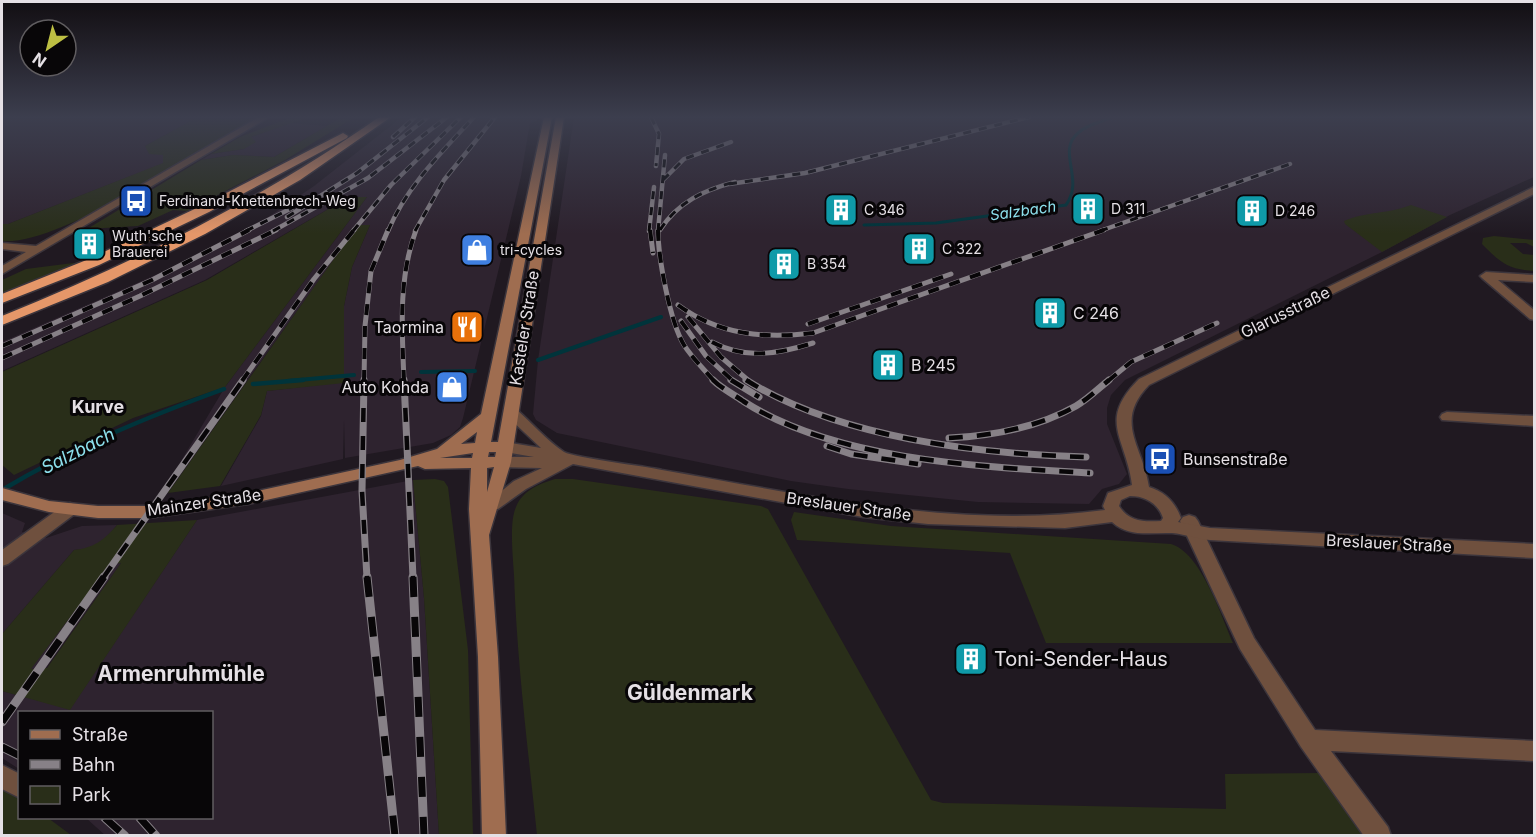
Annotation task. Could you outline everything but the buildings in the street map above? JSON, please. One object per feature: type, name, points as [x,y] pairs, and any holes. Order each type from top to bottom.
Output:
[{"type":"highway","points":[[2,299],[94,262],[312,156]]},
{"type":"highway","points":[[2,311],[34,303],[138,262],[232,216],[306,172],[327,156]]},
{"type":"highway","points":[[2,331],[128,278],[243,221],[342,156]]},
{"type":"highway","points":[[2,321],[34,303]]},
{"type":"main road","name":"Kasteler Straße","points":[[494,836],[488,657],[480,536],[480,454],[540,156]]},
{"type":"main road","name":"Kasteler Straße","points":[[480,536],[492,505],[504,454],[554,156]]},
{"type":"main road","points":[[438,453],[486,417]]},
{"type":"main road","name":"Mainzer Straße","points":[[414,463],[438,453],[504,454]]},
{"type":"main road","name":"Mainzer Straße","points":[[6,495],[70,509],[126,511],[196,506],[414,463],[480,454]]},
{"type":"street","points":[[2,271],[198,156]]},
{"type":"street","name":"Glarusstraße","points":[[1142,491],[1139,470],[1123,427],[1123,411],[1128,399],[1144,382],[1534,190]]},
{"type":"street","points":[[2,246],[38,250]]},
{"type":"street","points":[[1534,278],[1486,276],[1534,316]]},
{"type":"street","points":[[492,505],[562,459],[511,412]]},
{"type":"street","points":[[1447,417],[1534,421]]},
{"type":"street","name":"Breslauer Straße","points":[[504,454],[585,462],[863,511],[928,518],[1065,522],[1116,515]]},
{"type":"street","points":[[1142,491],[1160,499],[1168,519],[1145,530],[1129,524],[1116,515],[1111,506],[1114,497],[1122,492],[1142,491]]},
{"type":"street","points":[[2,559],[70,509]]},
{"type":"street","name":"Breslauer Straße","points":[[1168,519],[1191,527],[1244,535],[1534,551]]},
{"type":"street","points":[[1191,527],[1247,643],[1309,740],[1378,836]]},
{"type":"street","points":[[1309,740],[1534,751]]},
{"type":"street","points":[[2,776],[18,786]]},
{"type":"shaded area","points":[[2,156],[163,156],[164,163],[8,224],[2,224]]},
{"type":"shaded area","points":[[208,156],[226,156],[201,160]]},
{"type":"shaded area","points":[[352,156],[524,156],[463,418],[460,427],[451,435],[433,443],[345,458],[344,420],[343,459],[221,486],[261,416],[267,391],[344,382],[344,306],[352,267],[370,225],[359,225],[190,460],[181,461],[225,387],[367,197],[349,197],[205,280],[2,371],[2,342],[176,266],[267,218]]},
{"type":"shaded area","points":[[568,156],[1534,156],[1534,177],[1450,215],[1382,252],[1125,380],[1111,395],[1107,408],[1107,424],[1127,474],[1119,484],[1102,489],[1089,504],[978,502],[848,489],[791,481],[557,433],[536,420],[533,414],[538,360]]},
{"type":"shaded area","points":[[413,480],[424,598],[439,835],[106,836],[87,819],[213,819],[213,711],[18,711],[18,768],[2,758],[2,691],[70,709],[197,520]]},
{"type":"shaded area","points":[[2,513],[25,523],[22,532],[46,538],[82,526],[117,525],[104,541],[86,549],[74,550],[2,634]]},
{"type":"shaded area","points":[[121,563],[46,668],[30,669],[110,564]]},
{"type":"green space","points":[[163,156],[195,156],[131,193],[58,229],[27,239],[2,241],[2,224],[8,224],[163,163]]},
{"type":"green space","points":[[226,156],[291,156],[187,211],[173,210],[138,226],[87,229],[201,160]]},
{"type":"green space","points":[[349,197],[367,197],[225,387],[133,418],[14,475],[2,465],[2,372],[207,280]]},
{"type":"green space","points":[[1411,205],[1447,217],[1382,252],[1344,221],[1394,210]]},
{"type":"green space","points":[[358,225],[370,225],[352,267],[344,306],[344,383],[267,391],[261,415],[220,486],[168,493]]},
{"type":"green space","points":[[1494,236],[1534,240],[1534,247],[1526,243],[1510,243],[1523,254],[1534,255],[1534,271],[1511,267],[1494,256],[1482,244],[1483,238]]},
{"type":"green space","points":[[81,262],[2,295],[2,280],[26,269]]},
{"type":"green space","points":[[555,479],[573,479],[761,506],[768,509],[931,800],[943,803],[1226,809],[1225,774],[1320,773],[1363,835],[537,835],[520,673],[512,531],[516,507],[523,496],[537,486]]},
{"type":"green space","points":[[413,480],[444,481],[448,487],[468,650],[473,835],[439,835],[424,598]]},
{"type":"green space","points":[[794,512],[891,526],[1171,544],[1192,559],[1201,572],[1233,643],[1046,643],[1010,553],[797,540],[791,520]]},
{"type":"green space","points":[[197,520],[70,710],[2,691],[2,634],[74,550],[98,542],[117,525]],"holes":[[[121,563],[47,668],[31,669],[110,564]]]},
{"type":"green space","points":[[2,785],[18,797],[18,819],[49,819],[71,835],[2,835]]},
{"type":"waterway","name":"Salzbach","points":[[864,225],[936,223],[1066,205],[1073,185],[1070,156]]},
{"type":"waterway","name":"Salzbach","points":[[538,360],[661,317]]},
{"type":"waterway","name":"Salzbach","points":[[421,372],[475,371]]},
{"type":"waterway","name":"Salzbach","points":[[287,381],[354,375]]},
{"type":"waterway","name":"Salzbach","points":[[253,384],[303,380]]},
{"type":"waterway","name":"Salzbach","points":[[2,490],[55,460],[110,434],[224,389]]},
{"type":"railway","points":[[287,217],[357,173],[378,156]]},
{"type":"railway","points":[[273,231],[368,178],[396,156]]},
{"type":"railway","points":[[353,231],[391,185],[421,156]]},
{"type":"railway","points":[[388,231],[405,199],[438,156]]},
{"type":"railway","points":[[415,231],[444,180],[463,156]]},
{"type":"railway","points":[[656,166],[657,156]]},
{"type":"railway","points":[[658,231],[665,156]]},
{"type":"railway","points":[[663,180],[684,159],[692,156]]},
{"type":"railway","points":[[729,184],[805,173],[873,156]]},
{"type":"railway","points":[[1100,231],[1290,164]]},
{"type":"railway","points":[[660,230],[675,212],[693,198],[735,182]]},
{"type":"railway","points":[[649,231],[654,187]]},
{"type":"railway","points":[[246,231],[292,208]]},
{"type":"railway","points":[[2,346],[152,280],[249,230]]},
{"type":"railway","points":[[2,358],[140,296],[276,230]]},
{"type":"railway","points":[[242,381],[314,279],[354,230]]},
{"type":"railway","points":[[364,381],[365,326],[371,271],[388,230]]},
{"type":"railway","points":[[404,381],[402,305],[406,267],[416,230]]},
{"type":"railway","points":[[650,230],[653,253]]},
{"type":"railway","points":[[678,305],[726,329],[760,335],[813,333],[1104,230]]},
{"type":"railway","points":[[658,231],[666,289],[679,335],[684,345],[713,380]]},
{"type":"railway","points":[[808,324],[951,274]]},
{"type":"railway","points":[[688,317],[721,357],[749,381]]},
{"type":"railway","points":[[681,321],[706,356],[733,381]]},
{"type":"railway","points":[[1108,381],[1131,362],[1217,323]]},
{"type":"railway","points":[[712,342],[725,348],[750,353],[775,352],[813,343]]},
{"type":"railway","points":[[103,578],[243,380]]},
{"type":"railway","points":[[364,380],[362,491],[367,578]]},
{"type":"railway","points":[[404,380],[413,578]]},
{"type":"railway","points":[[713,380],[743,401],[780,421],[821,437],[865,449],[957,463],[1090,473]]},
{"type":"railway","points":[[731,380],[759,397]]},
{"type":"railway","points":[[746,380],[783,400],[823,416],[910,439],[1000,452],[1086,457]]},
{"type":"railway","points":[[949,438],[998,433],[1046,420],[1080,403],[1109,380]]},
{"type":"railway","points":[[827,446],[851,454],[918,464]]},
{"type":"railway","points":[[2,722],[104,577]]},
{"type":"railway","points":[[367,577],[395,836]]},
{"type":"railway","points":[[413,577],[424,836]]},
{"type":"railway","points":[[2,747],[18,755]]},
{"type":"railway","points":[[106,819],[125,836]]},
{"type":"railway","points":[[141,819],[156,836]]},
{"type":"place","name":"Ferdinand-Knettenbrech-Weg","points":[[136,201]]},
{"type":"place","name":"D 311","points":[[1088,209]]},
{"type":"place","name":"C 346","points":[[841,210]]},
{"type":"place","name":"D 246","points":[[1252,211]]},
{"type":"place","name":"Wuth'sche Brauerei","points":[[89,244]]},
{"type":"place","name":"C 322","points":[[919,249]]},
{"type":"place","name":"tri-cycles","points":[[477,250]]},
{"type":"place","name":"B 354","points":[[784,264]]},
{"type":"place","name":"C 246","points":[[1050,313]]},
{"type":"place","name":"Taormina","points":[[467,327]]},
{"type":"place","name":"B 245","points":[[888,365]]},
{"type":"place","name":"Auto Kohda","points":[[452,387]]},
{"type":"place","name":"Bunsenstraße","points":[[1160,459]]},
{"type":"place","name":"Toni-Sender-Haus","points":[[971,659]]},
{"type":"district","name":"Kurve","points":[[98,407]]},
{"type":"district","name":"Armenruhmühle","points":[[181,674]]},
{"type":"district","name":"Güldenmark","points":[[690,693]]}]
